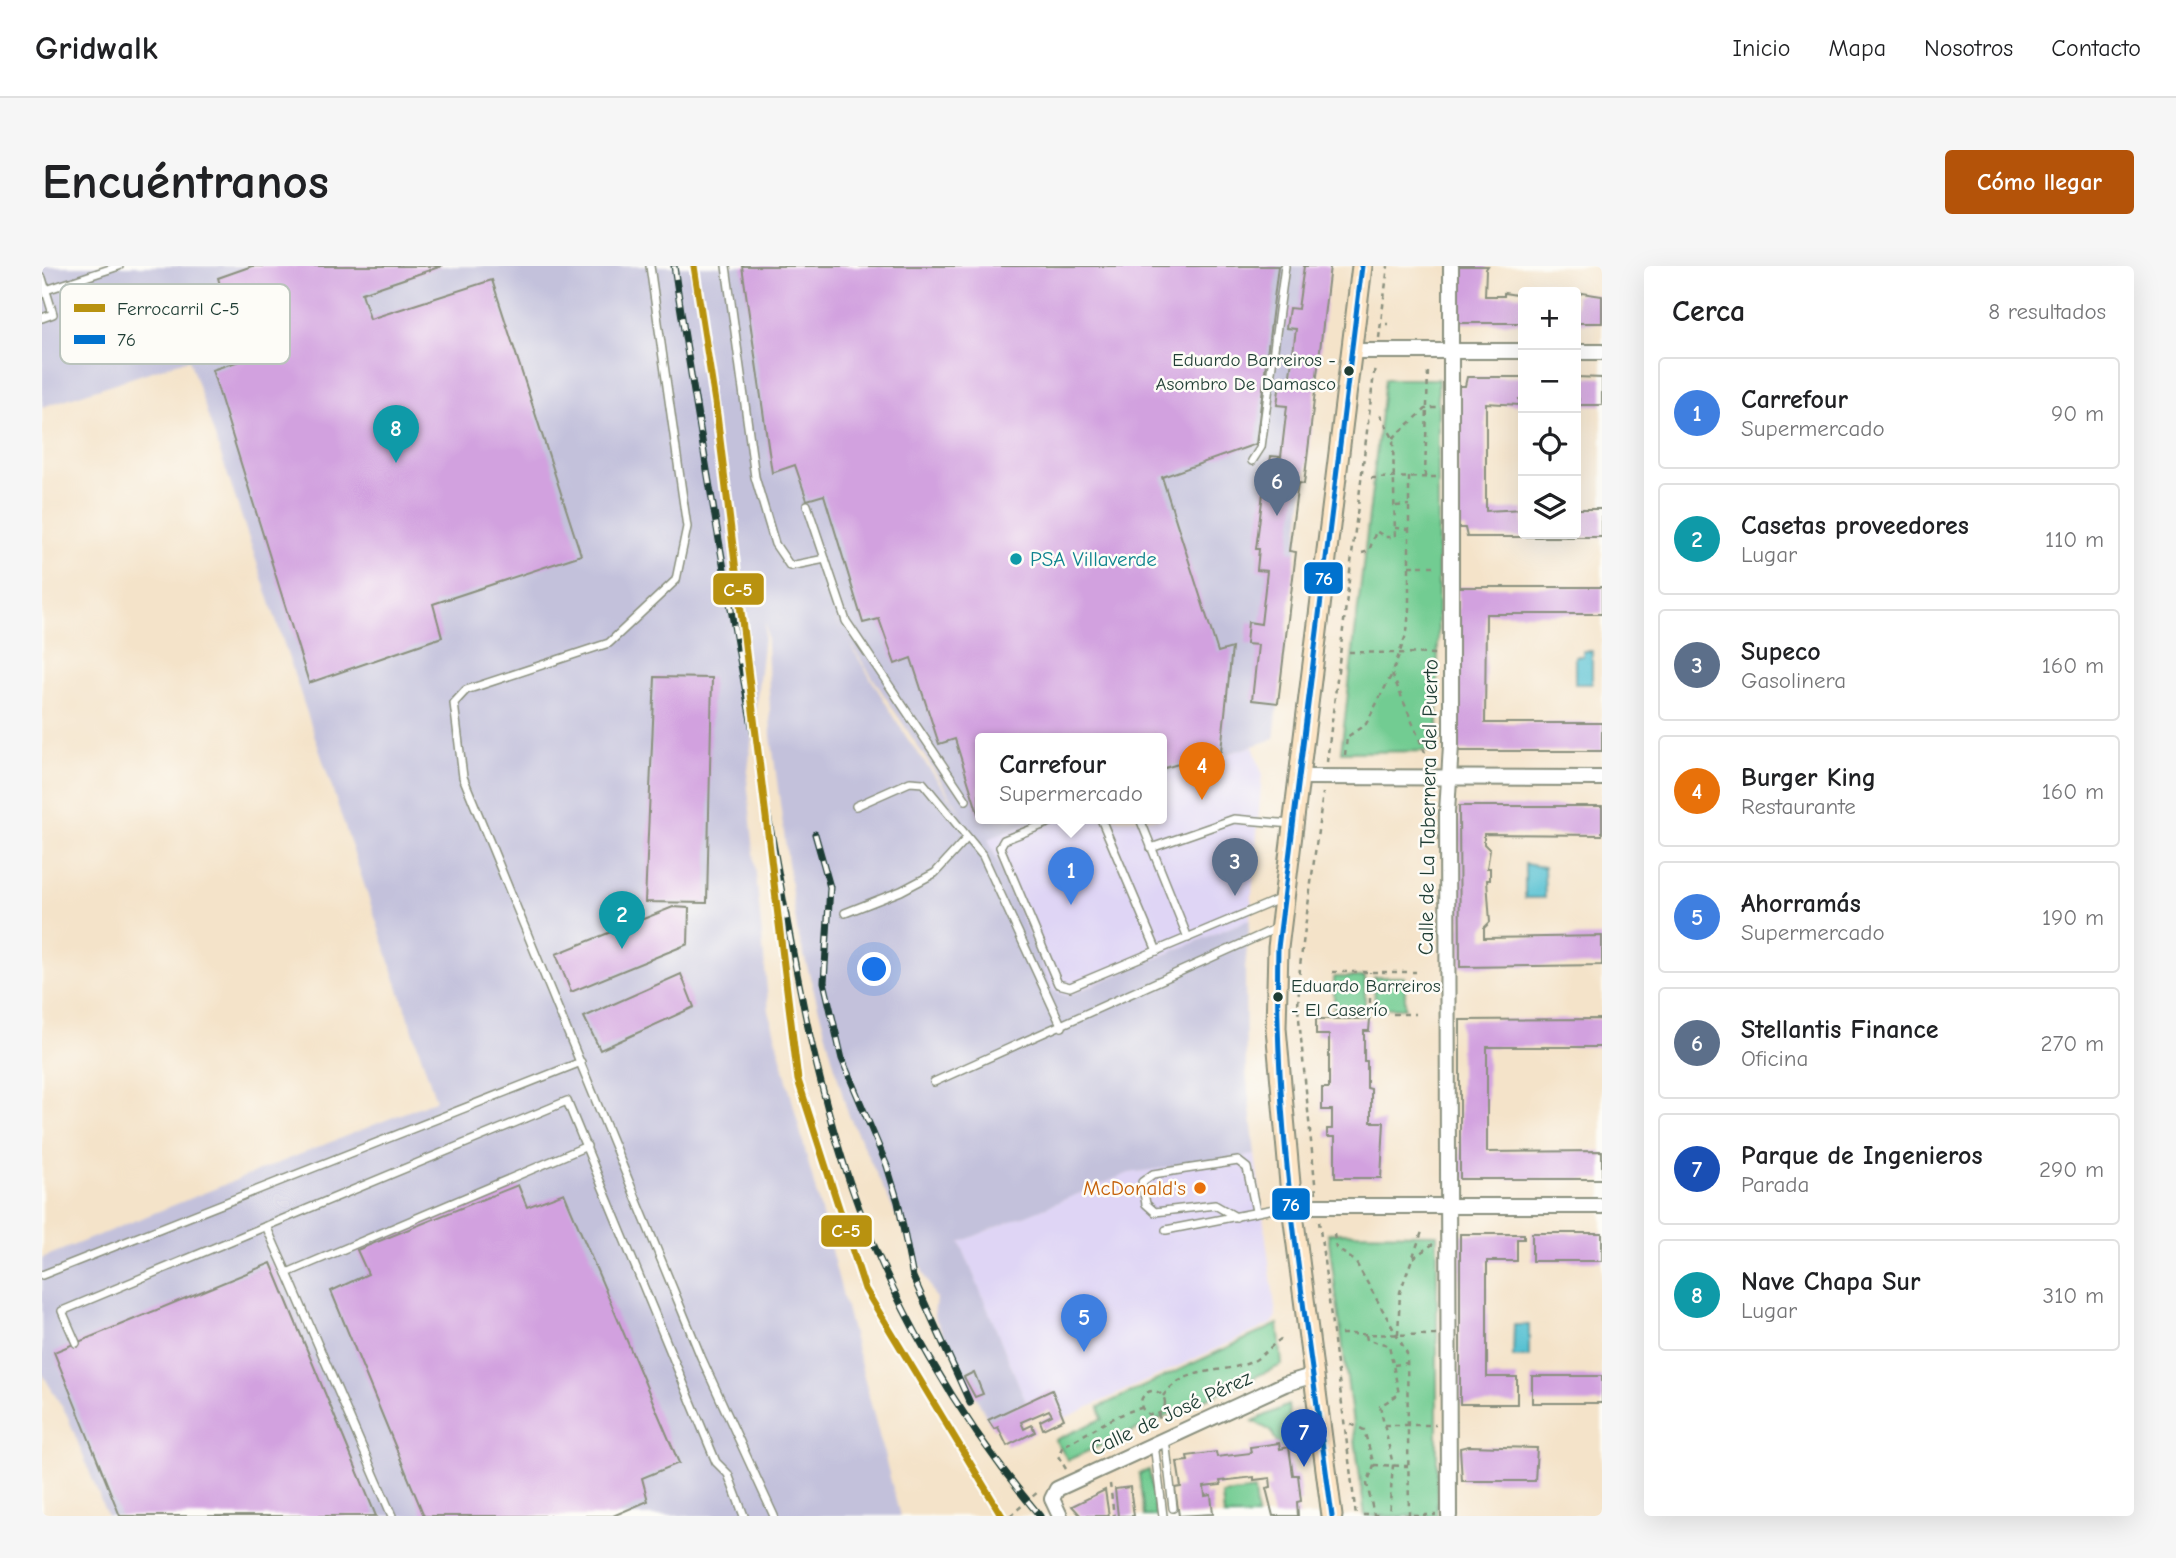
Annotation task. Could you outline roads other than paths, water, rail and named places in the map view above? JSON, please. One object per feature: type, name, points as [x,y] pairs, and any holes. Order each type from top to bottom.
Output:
[{"type":"street","points":[[1332,1516],[1292,1206],[1276,1028],[1284,897],[1362,266]]},
{"type":"street","name":"Calle de La Tabernera del Puerto","points":[[1449,1516],[1447,1173],[1451,266]]},
{"type":"street","points":[[1351,351],[1518,352]]},
{"type":"street","points":[[1581,352],[1602,352]]},
{"type":"street","points":[[1299,777],[1602,778]]},
{"type":"street","points":[[1292,1206],[1602,1206]]},
{"type":"street","name":"Calle de José Pérez","points":[[1060,1516],[1052,1499],[1057,1489],[1285,1384],[1314,1375]]},
{"type":"lane","points":[[64,284],[119,266]]},
{"type":"lane","points":[[650,266],[687,527],[676,580],[609,643],[466,691],[454,703],[463,776],[701,1357],[774,1516]]},
{"type":"lane","points":[[726,266],[755,477],[775,544],[790,566],[825,559]]},
{"type":"lane","points":[[1252,461],[1261,447],[1285,266]]},
{"type":"lane","points":[[42,278],[53,314],[42,318]]},
{"type":"lane","points":[[46,290],[60,285]]},
{"type":"lane","points":[[807,505],[846,621],[966,800]]},
{"type":"lane","points":[[856,806],[910,782],[923,783],[966,839],[983,856],[1062,1027]]},
{"type":"lane","points":[[1151,848],[1234,819],[1293,824]]},
{"type":"lane","points":[[1045,824],[1004,840],[1000,847],[1058,984],[1070,987],[1284,897]]},
{"type":"lane","points":[[1103,824],[1157,951]]},
{"type":"lane","points":[[1142,824],[1188,938]]},
{"type":"lane","points":[[845,913],[901,891],[934,873],[966,839]]},
{"type":"lane","points":[[934,1082],[1062,1027],[1281,926]]},
{"type":"lane","points":[[42,1275],[581,1062]]},
{"type":"lane","points":[[76,1343],[62,1311],[567,1101],[716,1462],[728,1474],[744,1516]]},
{"type":"lane","points":[[287,1273],[587,1146]]},
{"type":"lane","points":[[1236,1217],[1214,1205],[1156,1212],[1146,1204],[1142,1182],[1153,1174],[1238,1161],[1247,1168],[1256,1211]]},
{"type":"lane","points":[[1166,1230],[1292,1206]]},
{"type":"lane","points":[[265,1226],[391,1516]]},
{"type":"lane","points":[[1160,1441],[1173,1508]]},
{"type":"lane","points":[[1160,1441],[1163,1516]]},
{"type":"water","points":[[1583,651],[1592,651],[1592,684],[1575,684],[1575,656],[1583,656]]},
{"type":"water","points":[[1525,864],[1544,867],[1545,898],[1525,898]]},
{"type":"water","points":[[1514,1325],[1529,1325],[1529,1357],[1513,1357]]},
{"type":"railway","points":[[674,266],[694,394],[789,930],[809,1032],[835,1133],[867,1228],[907,1316],[955,1400],[1010,1479],[1040,1516]]},
{"type":"railway","points":[[815,834],[830,887],[824,982],[842,1059],[887,1166],[898,1202],[913,1277],[970,1403]]},
{"type":"rail line","name":"C-5","points":[[694,266],[717,415],[798,1080],[865,1289],[1002,1516]]},
{"type":"place","name":"Eduardo Barreiros - Asombro De Damasco","points":[[1349,371]]},
{"type":"place","name":"Nave Chapa Sur","points":[[396,463]]},
{"type":"place","name":"Stellantis Finance","points":[[1277,516]]},
{"type":"place","name":"PSA Villaverde","points":[[1016,559]]},
{"type":"place","name":"Burger King","points":[[1202,800]]},
{"type":"place","name":"Supeco","points":[[1235,896]]},
{"type":"place","name":"Carrefour","points":[[1071,905]]},
{"type":"place","name":"Casetas proveedores","points":[[622,949]]},
{"type":"place","name":"Eduardo Barreiros - El Caserío","points":[[1278,997]]},
{"type":"place","name":"McDonald's","points":[[1200,1188]]},
{"type":"place","name":"Ahorramás","points":[[1084,1352]]},
{"type":"place","name":"Parque de Ingenieros","points":[[1304,1467]]}]
